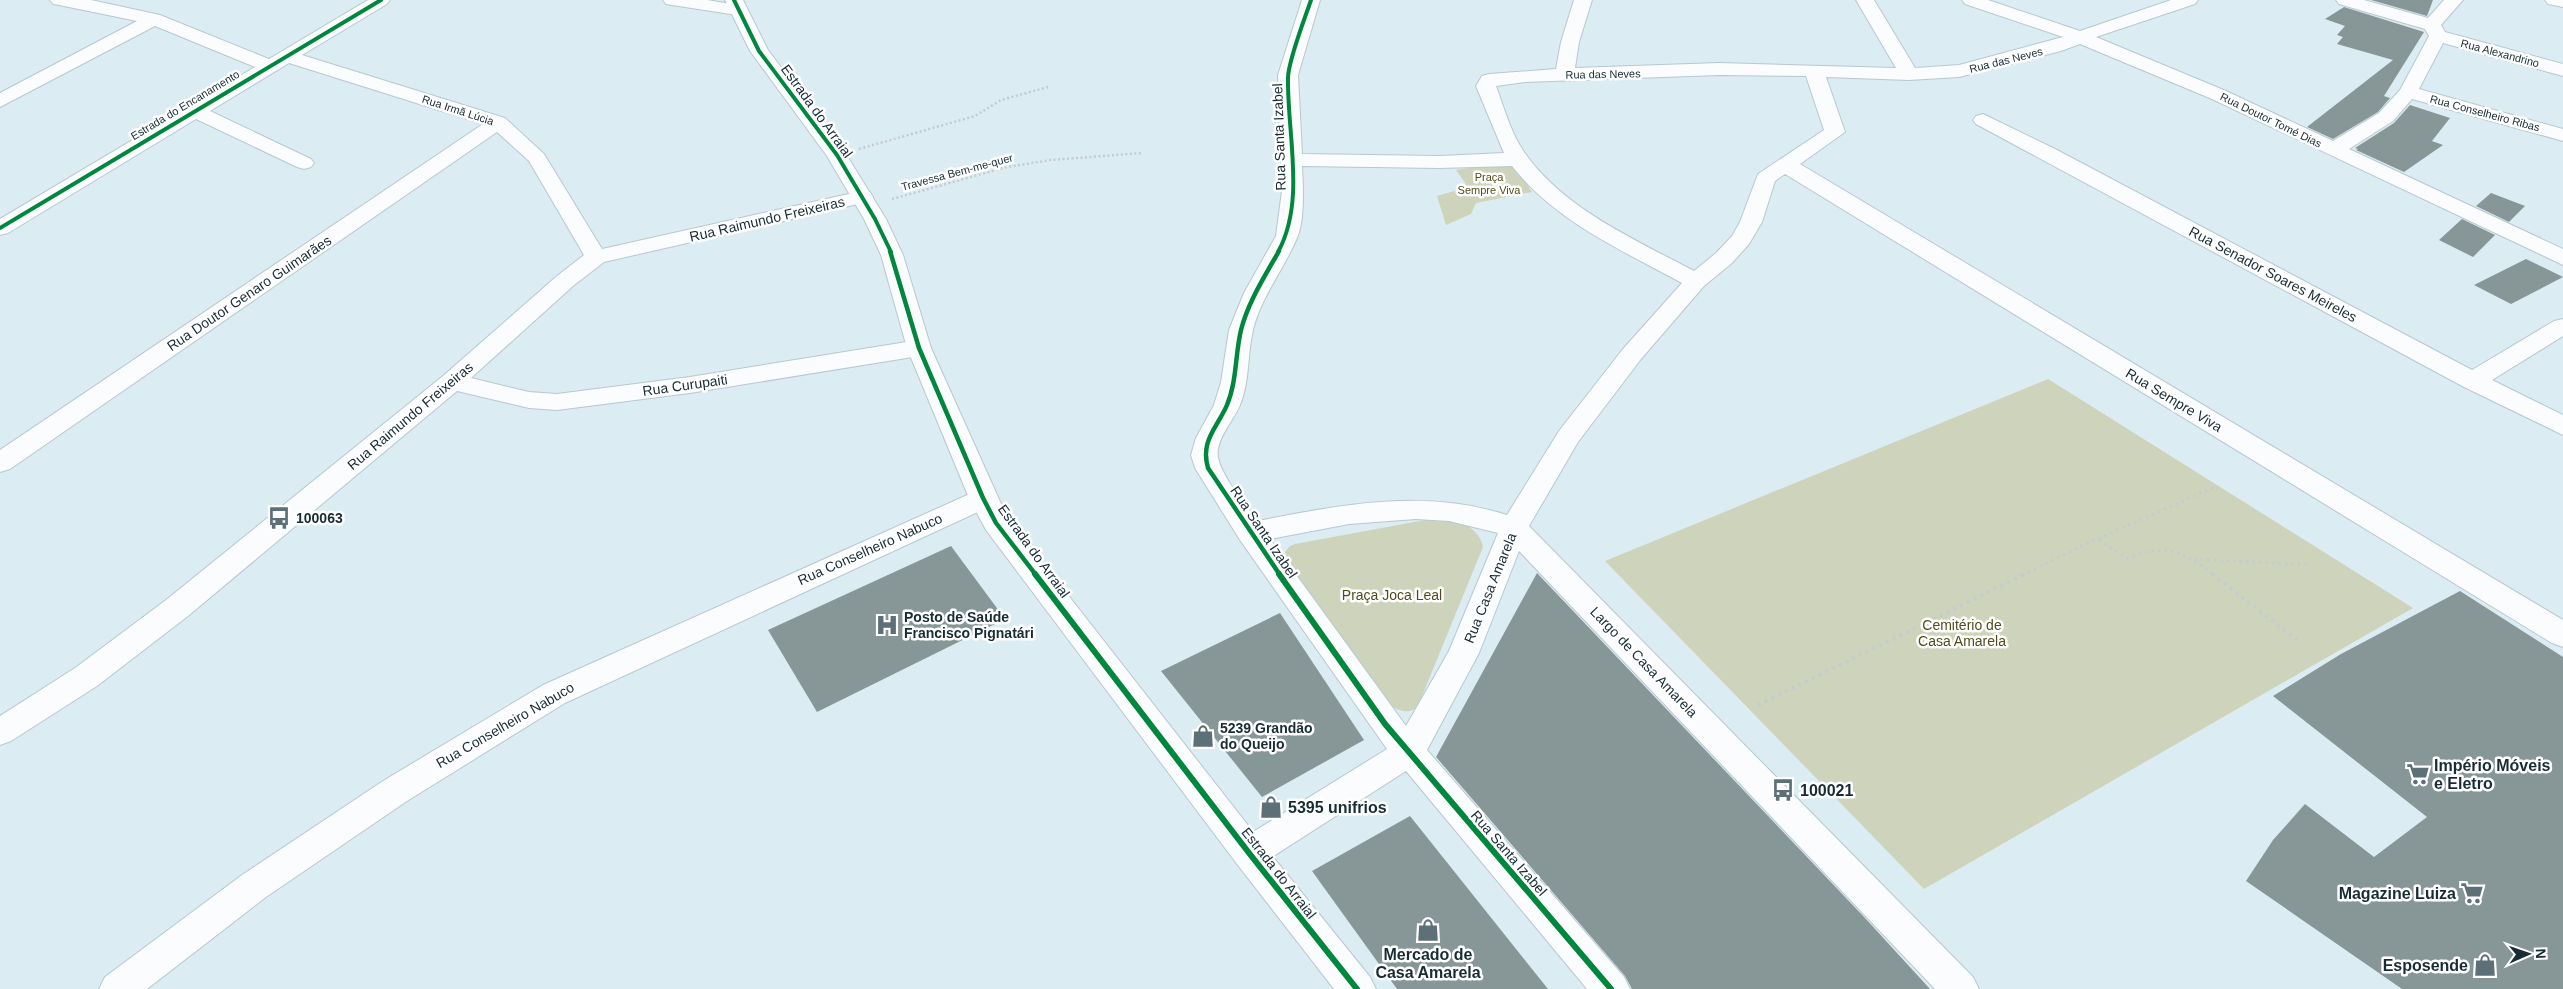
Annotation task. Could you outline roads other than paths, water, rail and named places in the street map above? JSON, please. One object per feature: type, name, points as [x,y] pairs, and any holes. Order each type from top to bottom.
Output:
[{"type":"street","name":"Rua Irmã Lúcia","points":[[59,0],[107,8],[154,19],[277,61],[498,122],[537,158],[596,257]]},
{"type":"street","name":"Estrada do Encanamento","points":[[0,228],[381,0]]},
{"type":"street","points":[[672,0],[735,5]]},
{"type":"street","name":"Rua Santa Izabel","points":[[1311,0],[1288,75],[1292,206],[1287,236],[1256,293],[1241,330],[1234,382],[1227,405],[1209,438],[1204,454],[1208,468],[1250,533],[1385,724],[1611,989]]},
{"type":"street","points":[[1565,74],[1570,42],[1583,0]]},
{"type":"street","points":[[1864,0],[1909,74]]},
{"type":"street","name":"Rua Doutor Tomé Dias","points":[[1971,0],[2080,37],[2219,95],[2563,258]]},
{"type":"street","name":"Rua das Neves","points":[[1518,160],[1495,113],[1486,86],[1489,80],[1565,74],[1719,69],[1909,74],[1959,71],[1991,65],[2054,47],[2189,0]]},
{"type":"street","name":"Rua Alexandrino","points":[[2346,0],[2435,31],[2563,70]]},
{"type":"street","points":[[2333,150],[2386,117],[2408,92],[2435,31],[2454,0]]},
{"type":"street","points":[[2554,0],[2563,2]]},
{"type":"street","name":"Estrada do Arraial","points":[[735,5],[759,51],[837,155],[865,202],[892,255],[919,348],[983,498],[996,523],[1249,853],[1357,989]]},
{"type":"street","points":[[0,101],[154,19]]},
{"type":"street","points":[[1784,164],[1836,132],[1814,70]]},
{"type":"street","name":"Rua Conselheiro Ribas","points":[[2408,92],[2563,134]]},
{"type":"street","points":[[194,111],[304,163]]},
{"type":"street","name":"Rua Senador Soares Meireles","points":[[1983,120],[2473,381],[2563,426]]},
{"type":"street","name":"Rua Doutor Genaro Guimarães","points":[[0,463],[465,147],[498,122]]},
{"type":"street","points":[[1291,160],[1439,162],[1518,160],[1546,190],[1566,205],[1612,235],[1696,281]]},
{"type":"street","name":"Rua Casa Amarela","points":[[1249,853],[1408,753],[1464,653],[1514,528],[1568,437],[1632,354],[1696,281],[1724,258],[1741,239],[1751,222],[1765,178],[1784,164]]},
{"type":"street","name":"Rua Sempre Viva","points":[[1784,164],[2563,635]]},
{"type":"street","name":"Rua Raimundo Freixeiras","points":[[0,732],[86,677],[177,608],[452,382],[565,281],[596,257],[865,202]]},
{"type":"street","points":[[2473,381],[2563,326]]},
{"type":"street","name":"Rua Curupaiti","points":[[452,382],[529,400],[557,402],[690,385],[919,348]]},
{"type":"street","name":"Rua Conselheiro Nabuco","points":[[118,989],[254,886],[387,796],[554,694],[983,498]]},
{"type":"street","name":"Largo de Casa Amarela","points":[[1250,533],[1348,514],[1399,509],[1472,514],[1514,528],[1960,989]]},
{"type":"place","name":"100063","points":[[279,518]]},
{"type":"place","name":"Posto de Saúde Francisco Pignatári","points":[[887,625]]},
{"type":"place","name":"5239 Grandão do Queijo","points":[[1203,736]]},
{"type":"place","name":"Império Móveis e Eletro","points":[[2418,774]]},
{"type":"place","name":"100021","points":[[1783,790]]},
{"type":"place","name":"5395 unifrios","points":[[1271,807]]},
{"type":"place","name":"Magazine Luiza","points":[[2472,893]]},
{"type":"place","name":"Mercado de Casa Amarela","points":[[1428,930]]},
{"type":"place","name":"Esposende","points":[[2485,965]]},
{"type":"park label","name":"Praça Sempre Viva","points":[[1489,183]]},
{"type":"park label","name":"Praça Joca Leal","points":[[1392,595]]},
{"type":"park label","name":"Cemitério de Casa Amarela","points":[[1962,634]]}]
